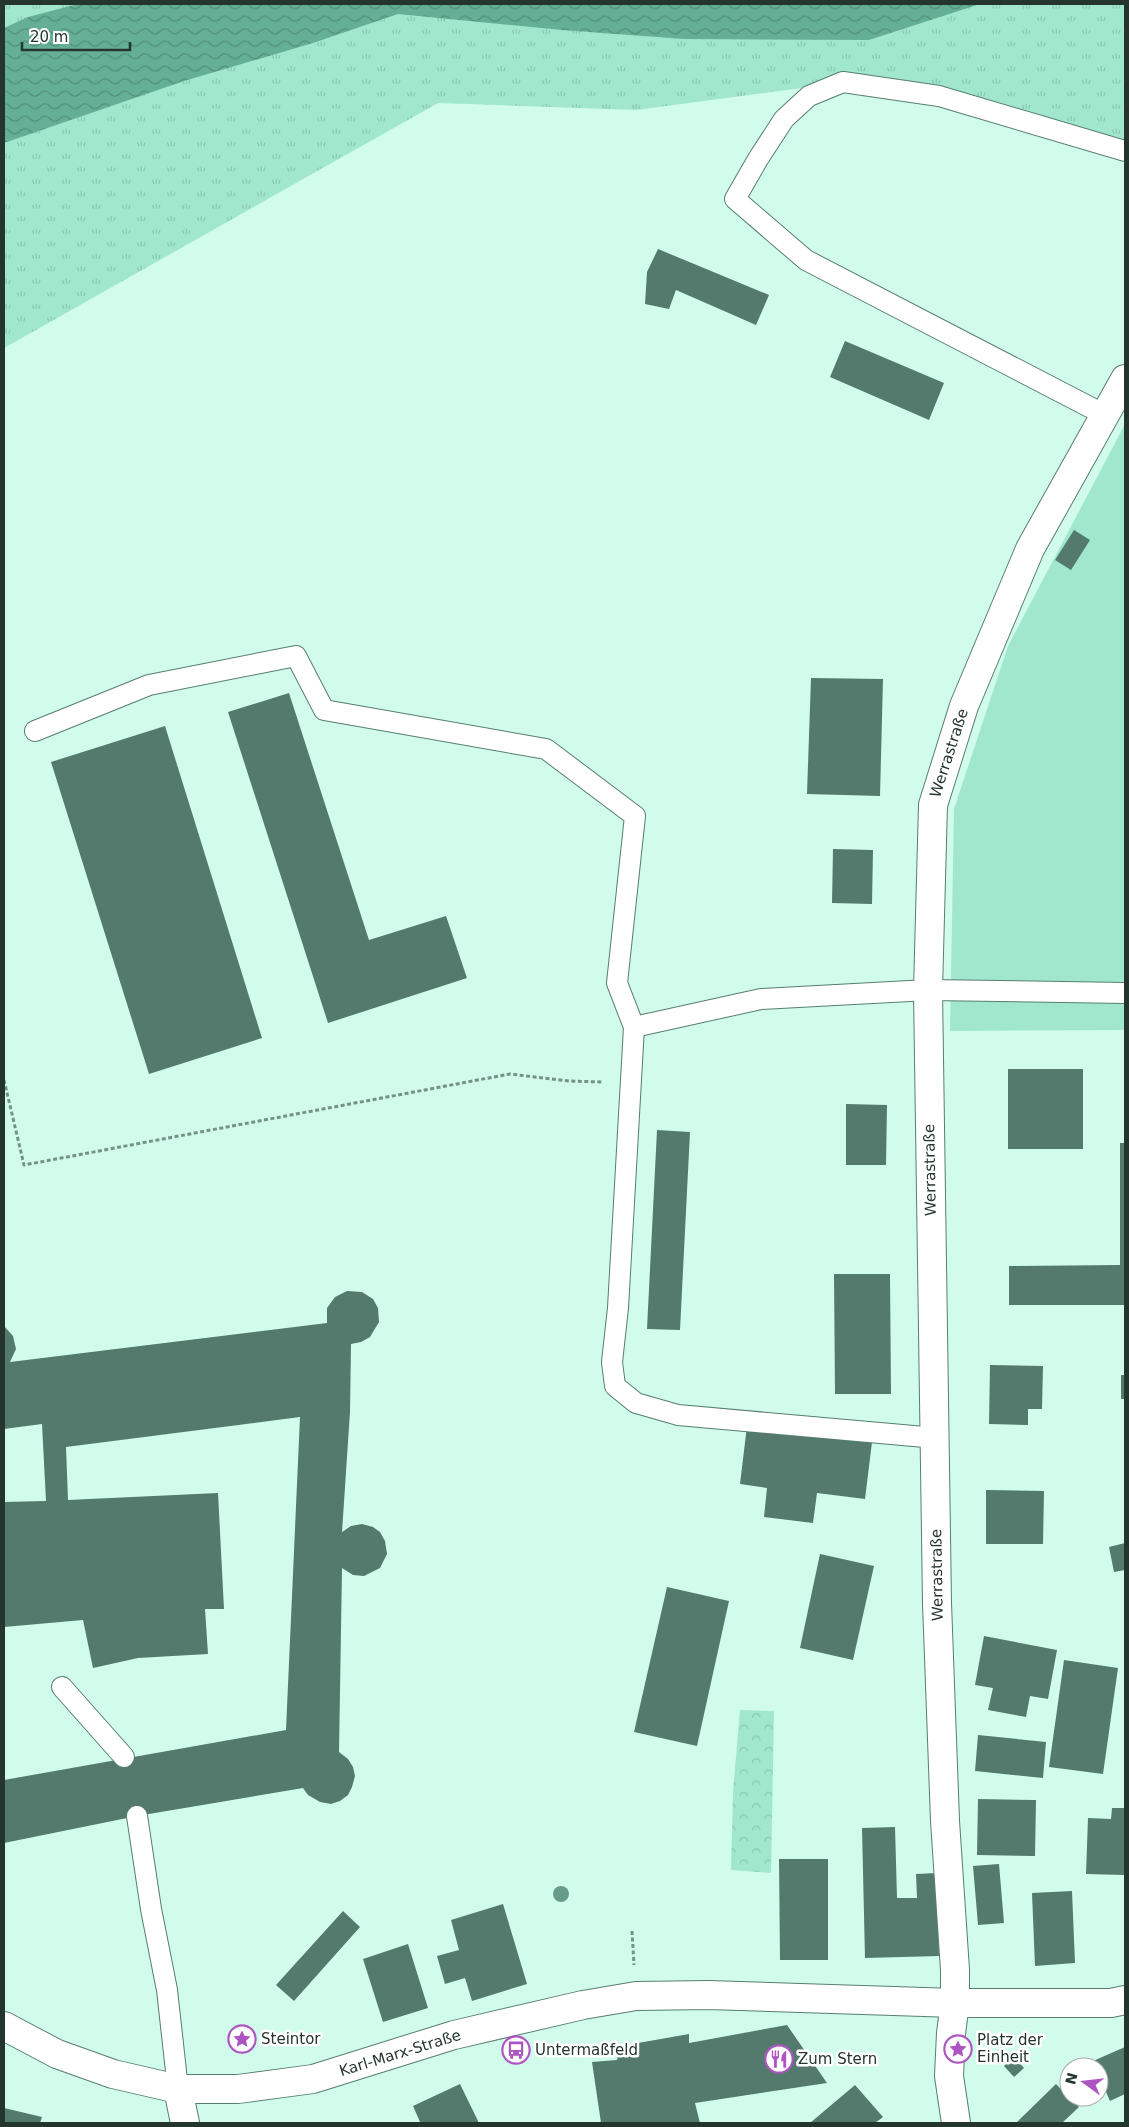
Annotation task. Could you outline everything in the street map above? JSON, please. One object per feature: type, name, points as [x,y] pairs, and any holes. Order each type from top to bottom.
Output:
[{"type":"street","name":"Werrastraße","points":[[956,2123],[949,2076],[951,2033],[955,2003],[955,1970],[945,1821],[937,1603],[928,990],[933,805],[964,706],[1030,549],[1125,379]]},
{"type":"street","name":"Karl-Marx-Straße","points":[[4,2026],[57,2054],[113,2074],[178,2089],[238,2089],[313,2079],[454,2036],[583,2005],[636,1996],[708,1995],[955,2003]]},
{"type":"street","points":[[955,2003],[1118,2002]]},
{"type":"street","points":[[178,2089],[185,2123]]},
{"type":"lane","points":[[1105,415],[806,260],[735,199],[784,119],[809,96],[843,82],[939,96],[1125,151]]},
{"type":"lane","points":[[34,731],[149,685],[296,656],[324,710],[546,749],[635,816],[617,983],[634,1028],[618,1308],[612,1362],[615,1386],[636,1403],[678,1415],[936,1438]]},
{"type":"lane","points":[[634,1028],[761,999],[928,990],[1125,993]]},
{"type":"lane","points":[[62,1687],[124,1758]]},
{"type":"lane","points":[[137,1816],[151,1909],[167,1990],[178,2089]]},
{"type":"path","points":[[4,1080],[24,1165],[510,1074],[569,1081],[631,1083]]},
{"type":"green space","points":[[4,4],[1125,4],[1125,145],[885,77],[636,110],[438,103],[4,348]]},
{"type":"green space","points":[[1125,424],[1125,1030],[950,1031],[954,809],[1008,646]]},
{"type":"green space","points":[[740,1710],[774,1711],[771,1873],[731,1870],[733,1792]]},
{"type":"water","points":[[78,4],[980,4],[869,40],[684,39],[562,30],[398,14],[313,43],[184,81],[4,143],[4,28],[28,17]]},
{"type":"building","points":[[658,249],[769,295],[756,325],[676,290],[669,309],[645,304],[647,272]]},
{"type":"building","points":[[845,341],[944,383],[929,420],[830,377]]},
{"type":"building","points":[[1074,530],[1090,540],[1071,570],[1055,560]]},
{"type":"building","points":[[811,678],[883,679],[880,796],[807,794]]},
{"type":"building","points":[[289,693],[369,940],[446,916],[467,978],[328,1023],[228,712]]},
{"type":"building","points":[[165,726],[262,1038],[149,1074],[51,762]]},
{"type":"building","points":[[833,849],[873,850],[872,904],[832,903]]},
{"type":"building","points":[[1008,1069],[1083,1069],[1083,1149],[1008,1149]]},
{"type":"building","points":[[846,1104],[887,1105],[886,1165],[846,1165]]},
{"type":"building","points":[[657,1130],[690,1132],[680,1330],[647,1329]]},
{"type":"building","points":[[1120,1143],[1125,1143],[1125,1305],[1009,1305],[1009,1266],[1120,1265]]},
{"type":"building","points":[[834,1274],[890,1274],[891,1394],[835,1394]]},
{"type":"building","points":[[347,1291],[362,1292],[373,1299],[378,1308],[379,1322],[370,1337],[361,1342],[351,1344],[350,1412],[342,1532],[351,1526],[362,1524],[373,1527],[380,1532],[385,1541],[387,1554],[380,1568],[364,1576],[353,1575],[342,1568],[339,1752],[348,1759],[353,1767],[355,1776],[348,1795],[340,1801],[331,1804],[320,1802],[308,1795],[303,1788],[137,1816],[4,1843],[4,1780],[286,1730],[300,1417],[66,1447],[68,1500],[218,1493],[224,1609],[205,1609],[208,1654],[138,1658],[93,1668],[83,1620],[4,1627],[4,1502],[46,1501],[42,1424],[4,1429],[4,1326],[13,1336],[16,1349],[10,1362],[327,1323],[327,1308],[335,1297]]},
{"type":"building","points":[[990,1365],[1043,1366],[1042,1409],[1028,1409],[1028,1425],[989,1424]]},
{"type":"building","points":[[1121,1375],[1125,1375],[1125,1399],[1121,1399]]},
{"type":"building","points":[[747,1426],[872,1442],[865,1499],[817,1493],[813,1523],[764,1517],[767,1488],[740,1484]]},
{"type":"building","points":[[986,1490],[1044,1491],[1043,1544],[986,1544]]},
{"type":"building","points":[[1125,1543],[1125,1570],[1114,1572],[1109,1547]]},
{"type":"building","points":[[820,1554],[874,1566],[853,1660],[800,1648]]},
{"type":"building","points":[[667,1587],[729,1601],[697,1746],[634,1732]]},
{"type":"building","points":[[984,1636],[1057,1650],[1048,1699],[1030,1696],[1026,1717],[988,1710],[993,1688],[975,1685]]},
{"type":"building","points":[[1064,1660],[1118,1668],[1103,1774],[1049,1767]]},
{"type":"building","points":[[978,1735],[1046,1742],[1043,1778],[975,1771]]},
{"type":"building","points":[[978,1799],[1036,1800],[1035,1856],[977,1855]]},
{"type":"building","points":[[1112,1808],[1125,1808],[1125,1875],[1086,1874],[1088,1818],[1111,1819]]},
{"type":"building","points":[[895,1827],[897,1898],[917,1898],[916,1874],[937,1873],[939,1956],[865,1958],[862,1828]]},
{"type":"building","points":[[779,1859],[828,1859],[828,1960],[780,1960]]},
{"type":"building","points":[[999,1864],[1004,1923],[978,1925],[973,1866]]},
{"type":"building","points":[[1072,1891],[1075,1963],[1035,1966],[1032,1893]]},
{"type":"building","points":[[503,1904],[527,1984],[472,2001],[465,1978],[445,1984],[437,1956],[459,1950],[451,1920]]},
{"type":"building","points":[[343,1911],[360,1927],[294,2001],[276,1985]]},
{"type":"building","points":[[408,1944],[428,2008],[383,2022],[363,1959]]},
{"type":"building","points":[[787,2025],[827,2083],[695,2103],[700,2123],[601,2123],[592,2062],[617,2060],[621,2046],[689,2034],[689,2043]]},
{"type":"building","points":[[1125,2047],[1125,2094],[1110,2101],[1109,2057],[1102,2057]]},
{"type":"building","points":[[1014,2056],[1024,2068],[1014,2077],[1004,2066]]},
{"type":"building","points":[[460,2084],[479,2123],[417,2123],[420,2122],[413,2106]]},
{"type":"building","points":[[1056,2084],[1059,2087],[1059,2107],[1079,2107],[1062,2123],[1016,2123]]},
{"type":"building","points":[[855,2085],[883,2117],[875,2123],[810,2123]]},
{"type":"building","points":[[4,2108],[42,2117],[40,2123],[4,2123]]},
{"type":"place","name":"Steintor","points":[[242,2039]]},
{"type":"place","name":"Platz der Einheit","points":[[958,2049]]},
{"type":"place","name":"Untermaßfeld","points":[[516,2050]]},
{"type":"place","name":"Zum Stern","points":[[779,2059]]}]
